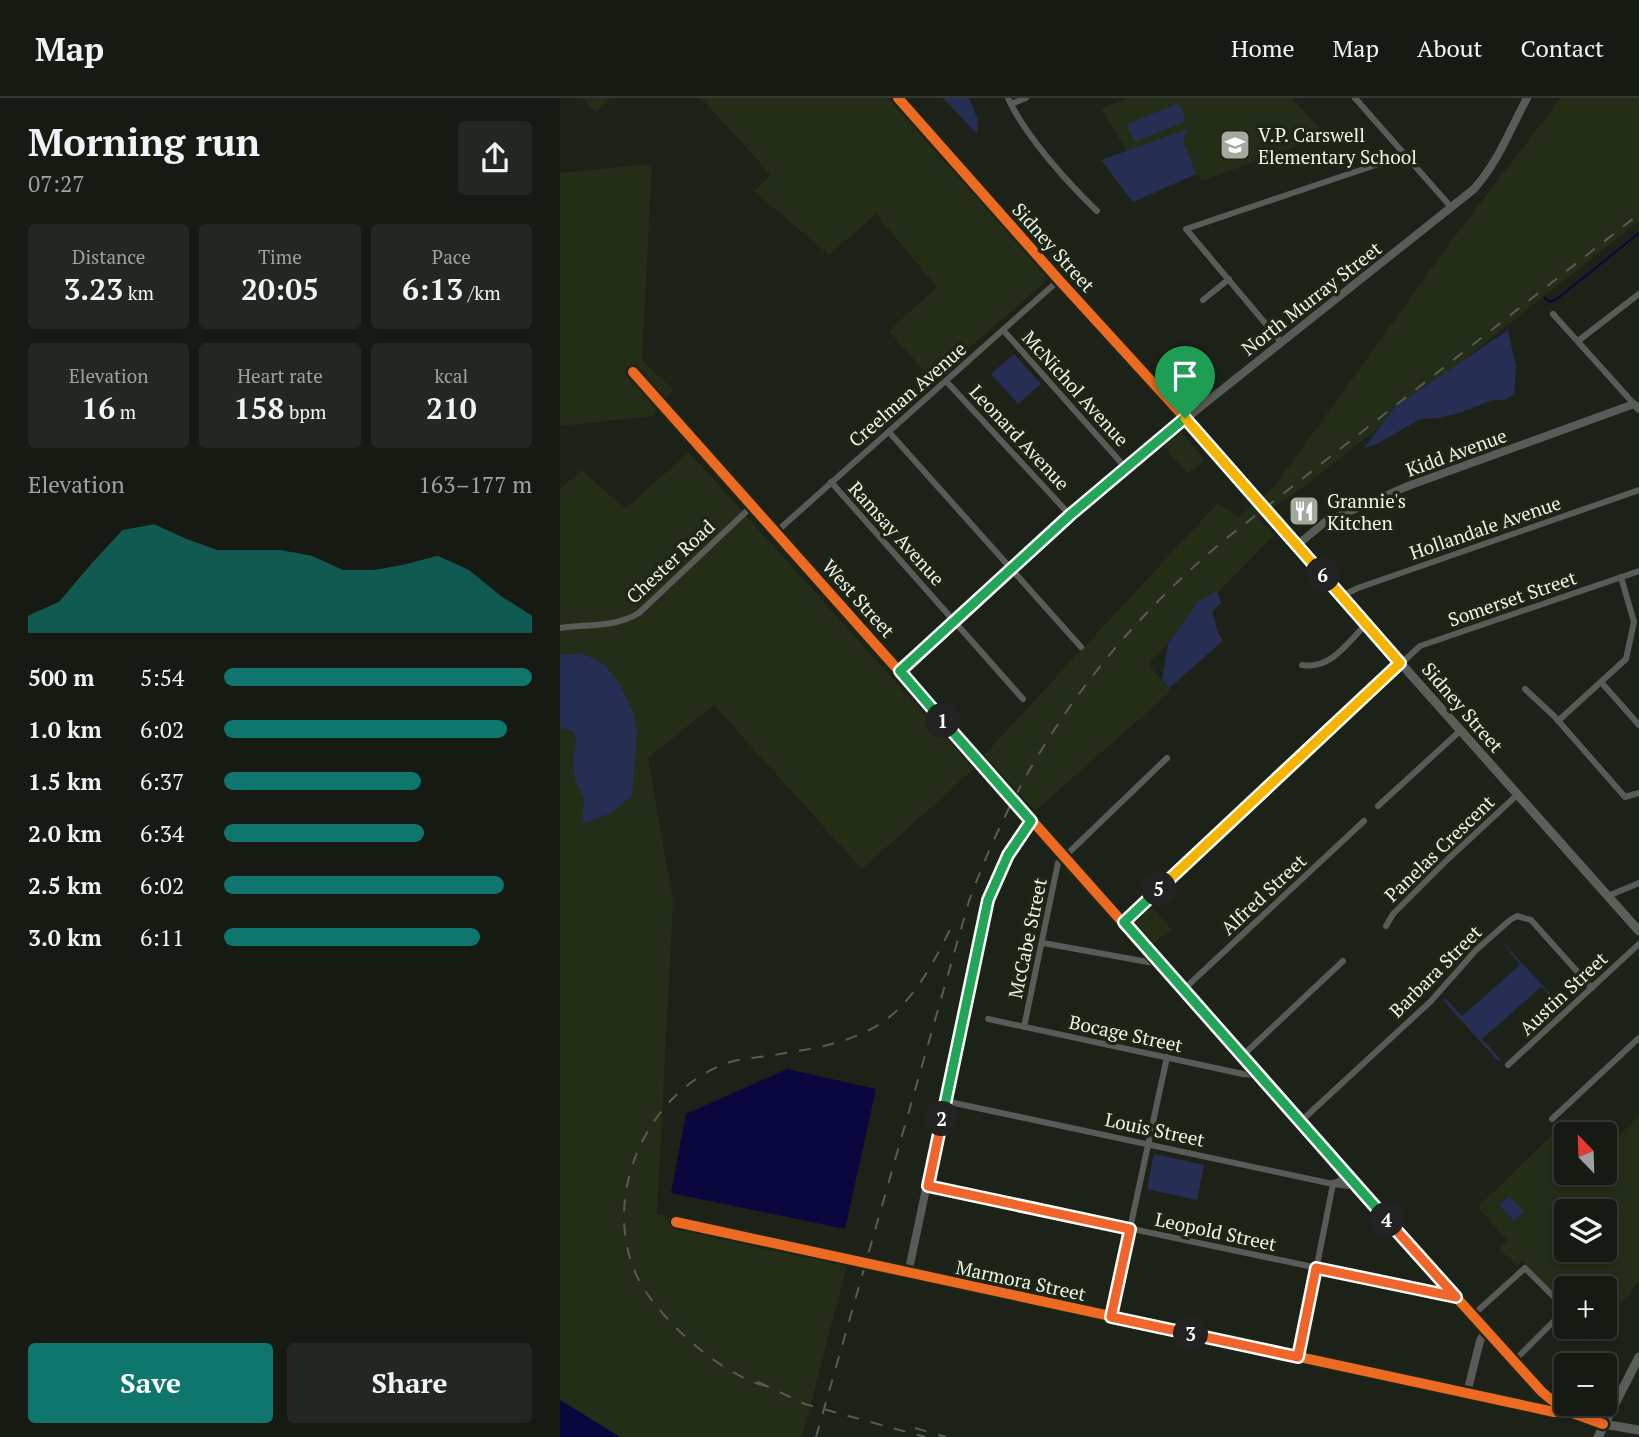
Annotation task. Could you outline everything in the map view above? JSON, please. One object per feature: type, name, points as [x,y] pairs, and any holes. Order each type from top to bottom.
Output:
[{"type":"main road","name":"Sidney Street","points":[[898,98],[1639,931]]},
{"type":"main road","points":[[1598,1437],[1639,1357]]},
{"type":"main road","name":"Marmora Street","points":[[1603,1424],[1639,1430]]},
{"type":"street","points":[[1026,98],[1010,101],[1054,164],[1097,211]]},
{"type":"street","points":[[1355,98],[1451,207]]},
{"type":"street","name":"North Murray Street","points":[[900,671],[1125,467],[1474,190],[1503,148],[1527,98]]},
{"type":"street","points":[[1281,342],[1186,229],[1405,155]]},
{"type":"street","points":[[1203,300],[1229,279]]},
{"type":"street","name":"Creelman Avenue","points":[[776,532],[1059,280]]},
{"type":"street","points":[[1578,341],[1639,294]]},
{"type":"street","points":[[1553,314],[1636,407]]},
{"type":"street","name":"McNichol Avenue","points":[[1003,330],[1125,467]]},
{"type":"street","name":"West Street","points":[[633,372],[1031,821],[1124,922],[1241,1058],[1542,1392],[1554,1402]]},
{"type":"street","name":"Leonard Avenue","points":[[946,381],[1070,515]]},
{"type":"street","name":"Kidd Avenue","points":[[1296,545],[1325,522],[1408,486],[1636,407]]},
{"type":"street","points":[[888,432],[1081,647]]},
{"type":"street","name":"Ramsay Avenue","points":[[831,482],[1023,699]]},
{"type":"street","name":"Hollandale Avenue","points":[[1342,596],[1358,588],[1639,490]]},
{"type":"street","name":"Chester Road","points":[[560,628],[612,624],[639,613],[752,506]]},
{"type":"street","name":"Somerset Street","points":[[1124,922],[1420,646],[1639,571]]},
{"type":"street","points":[[1558,720],[1626,659],[1634,622],[1621,577]]},
{"type":"street","points":[[1302,665],[1321,665],[1332,658],[1366,624]]},
{"type":"street","points":[[1601,682],[1639,725]]},
{"type":"street","points":[[1525,689],[1558,720],[1625,797],[1639,793]]},
{"type":"street","points":[[1378,807],[1460,731]]},
{"type":"street","points":[[1063,856],[1167,758]]},
{"type":"street","name":"Panelas Crescent","points":[[1386,926],[1393,914],[1447,860],[1517,795]]},
{"type":"street","points":[[908,1274],[988,900],[1008,855],[1031,821]]},
{"type":"street","name":"Alfred Street","points":[[1183,990],[1364,821]]},
{"type":"street","name":"McCabe Street","points":[[1024,1027],[1058,863],[1063,856]]},
{"type":"street","points":[[1608,896],[1639,883]]},
{"type":"street","name":"Barbara Street","points":[[1300,1122],[1431,1001],[1476,950],[1510,920],[1524,917],[1531,920],[1592,988]]},
{"type":"street","points":[[1043,943],[1159,964]]},
{"type":"street","name":"Austin Street","points":[[1508,1065],[1639,944]]},
{"type":"street","points":[[1241,1058],[1343,961]]},
{"type":"street","name":"Bocage Street","points":[[988,1019],[1167,1058],[1257,1074]]},
{"type":"street","points":[[1552,1119],[1639,1038]]},
{"type":"street","points":[[1111,1317],[1167,1058]]},
{"type":"street","name":"Louis Street","points":[[945,1101],[1332,1184],[1358,1187]]},
{"type":"street","points":[[1298,1357],[1332,1184],[1342,1181],[1343,1170]]},
{"type":"street","name":"Leopold Street","points":[[928,1186],[1456,1297]]},
{"type":"street","name":"Marmora Street","points":[[676,1222],[1554,1412]]},
{"type":"street","points":[[1473,1315],[1523,1269],[1527,1269],[1554,1297]]},
{"type":"street","points":[[1514,1361],[1554,1321]]},
{"type":"street","points":[[1467,1393],[1480,1341],[1486,1330]]},
{"type":"street","name":"Marmora Street","points":[[1581,1416],[1603,1424]]},
{"type":"shaded area","points":[[582,98],[611,98],[596,112]]},
{"type":"shaded area","points":[[701,98],[888,98],[1045,275],[1044,283],[932,380],[889,331],[937,287],[876,214],[829,255],[754,191],[771,175]]},
{"type":"shaded area","points":[[943,98],[969,98],[978,120],[977,134]]},
{"type":"shaded area","name":"V.P. Carswell Elementary School","points":[[1129,98],[1292,98],[1326,135],[1202,181],[1164,138],[1127,152],[1101,108]]},
{"type":"shaded area","points":[[1561,98],[1639,98],[1639,221],[1310,482],[1259,518],[1274,535],[1148,664],[1171,691],[1035,811],[984,755],[1218,503],[1239,517],[1275,486],[1458,232]]},
{"type":"shaded area","points":[[1179,103],[1186,121],[1134,142],[1127,124]]},
{"type":"shaded area","points":[[1188,129],[1183,141],[1196,174],[1133,202],[1101,160]]},
{"type":"shaded area","points":[[652,164],[642,360],[673,390],[652,416],[560,426],[560,173]]},
{"type":"shaded area","points":[[1508,330],[1516,367],[1514,395],[1504,400],[1492,400],[1460,413],[1420,419],[1377,444],[1364,448],[1396,406]]},
{"type":"shaded area","points":[[1014,354],[1041,384],[1018,404],[991,374]]},
{"type":"shaded area","points":[[1180,431],[1205,460],[1188,474],[1163,445]]},
{"type":"shaded area","points":[[689,452],[974,769],[862,869],[714,705],[648,758],[673,901],[657,1214],[847,1265],[802,1437],[620,1437],[560,1400],[560,489],[582,470],[625,509]]},
{"type":"shaded area","points":[[1217,591],[1221,603],[1212,611],[1223,641],[1169,688],[1162,679],[1168,644],[1199,601]]},
{"type":"shaded area","points":[[582,653],[604,664],[618,681],[633,712],[637,732],[632,796],[611,813],[582,824],[584,799],[575,779],[573,761],[576,741],[573,731],[560,728],[560,655]]},
{"type":"shaded area","points":[[1150,905],[1171,929],[1153,944],[1133,922]]},
{"type":"shaded area","points":[[1500,939],[1561,1006],[1541,987],[1482,1039],[1501,1060],[1498,1061],[1443,1000],[1445,998],[1462,1016],[1520,965]]},
{"type":"shaded area","points":[[787,1069],[876,1089],[845,1229],[671,1193],[686,1114]]},
{"type":"shaded area","points":[[1639,1116],[1639,1281],[1617,1309],[1617,1276],[1554,1276],[1554,1293],[1523,1261],[1517,1266],[1499,1249],[1507,1240],[1478,1207],[1554,1133],[1554,1185],[1617,1185],[1617,1137]]},
{"type":"shaded area","points":[[1154,1154],[1204,1165],[1197,1200],[1147,1189]]},
{"type":"shaded area","points":[[1509,1196],[1524,1211],[1514,1221],[1499,1205]]},
{"type":"shaded area","points":[[560,1400],[620,1437],[560,1437]]},
{"type":"waterway","points":[[1544,297],[1550,302],[1557,299],[1639,233]]},
{"type":"railway","points":[[816,1437],[969,901],[1014,798],[1072,704],[1141,619],[1180,579],[1223,541],[1639,214]]},
{"type":"railway","points":[[766,1386],[731,1371],[695,1345],[664,1315],[641,1284],[629,1254],[624,1222],[626,1190],[635,1158],[649,1128],[669,1102],[694,1081],[722,1065],[828,1045],[880,1024],[914,991],[954,922]]},
{"type":"railway","points":[[758,1382],[805,1404],[925,1437]]},
{"type":"railway","points":[[915,1428],[946,1437]]},
{"type":"cycle path","points":[[898,98],[1185,418]]},
{"type":"cycle path","points":[[633,372],[1456,1297],[1554,1402]]},
{"type":"cycle path","points":[[676,1222],[1554,1412],[1564,1410],[1603,1424]]},
{"type":"place","name":"V.P. Carswell Elementary School","points":[[1235,145]]},
{"type":"place","name":"Grannie's Kitchen","points":[[1304,511]]},
{"type":"route","points":[[1185,418],[1400,663],[1124,922],[1241,1058],[1456,1297],[1316,1268],[1298,1357],[1111,1317],[1130,1229],[928,1186],[988,900],[999,871],[1031,821],[900,671],[1070,515],[1185,418]]}]
